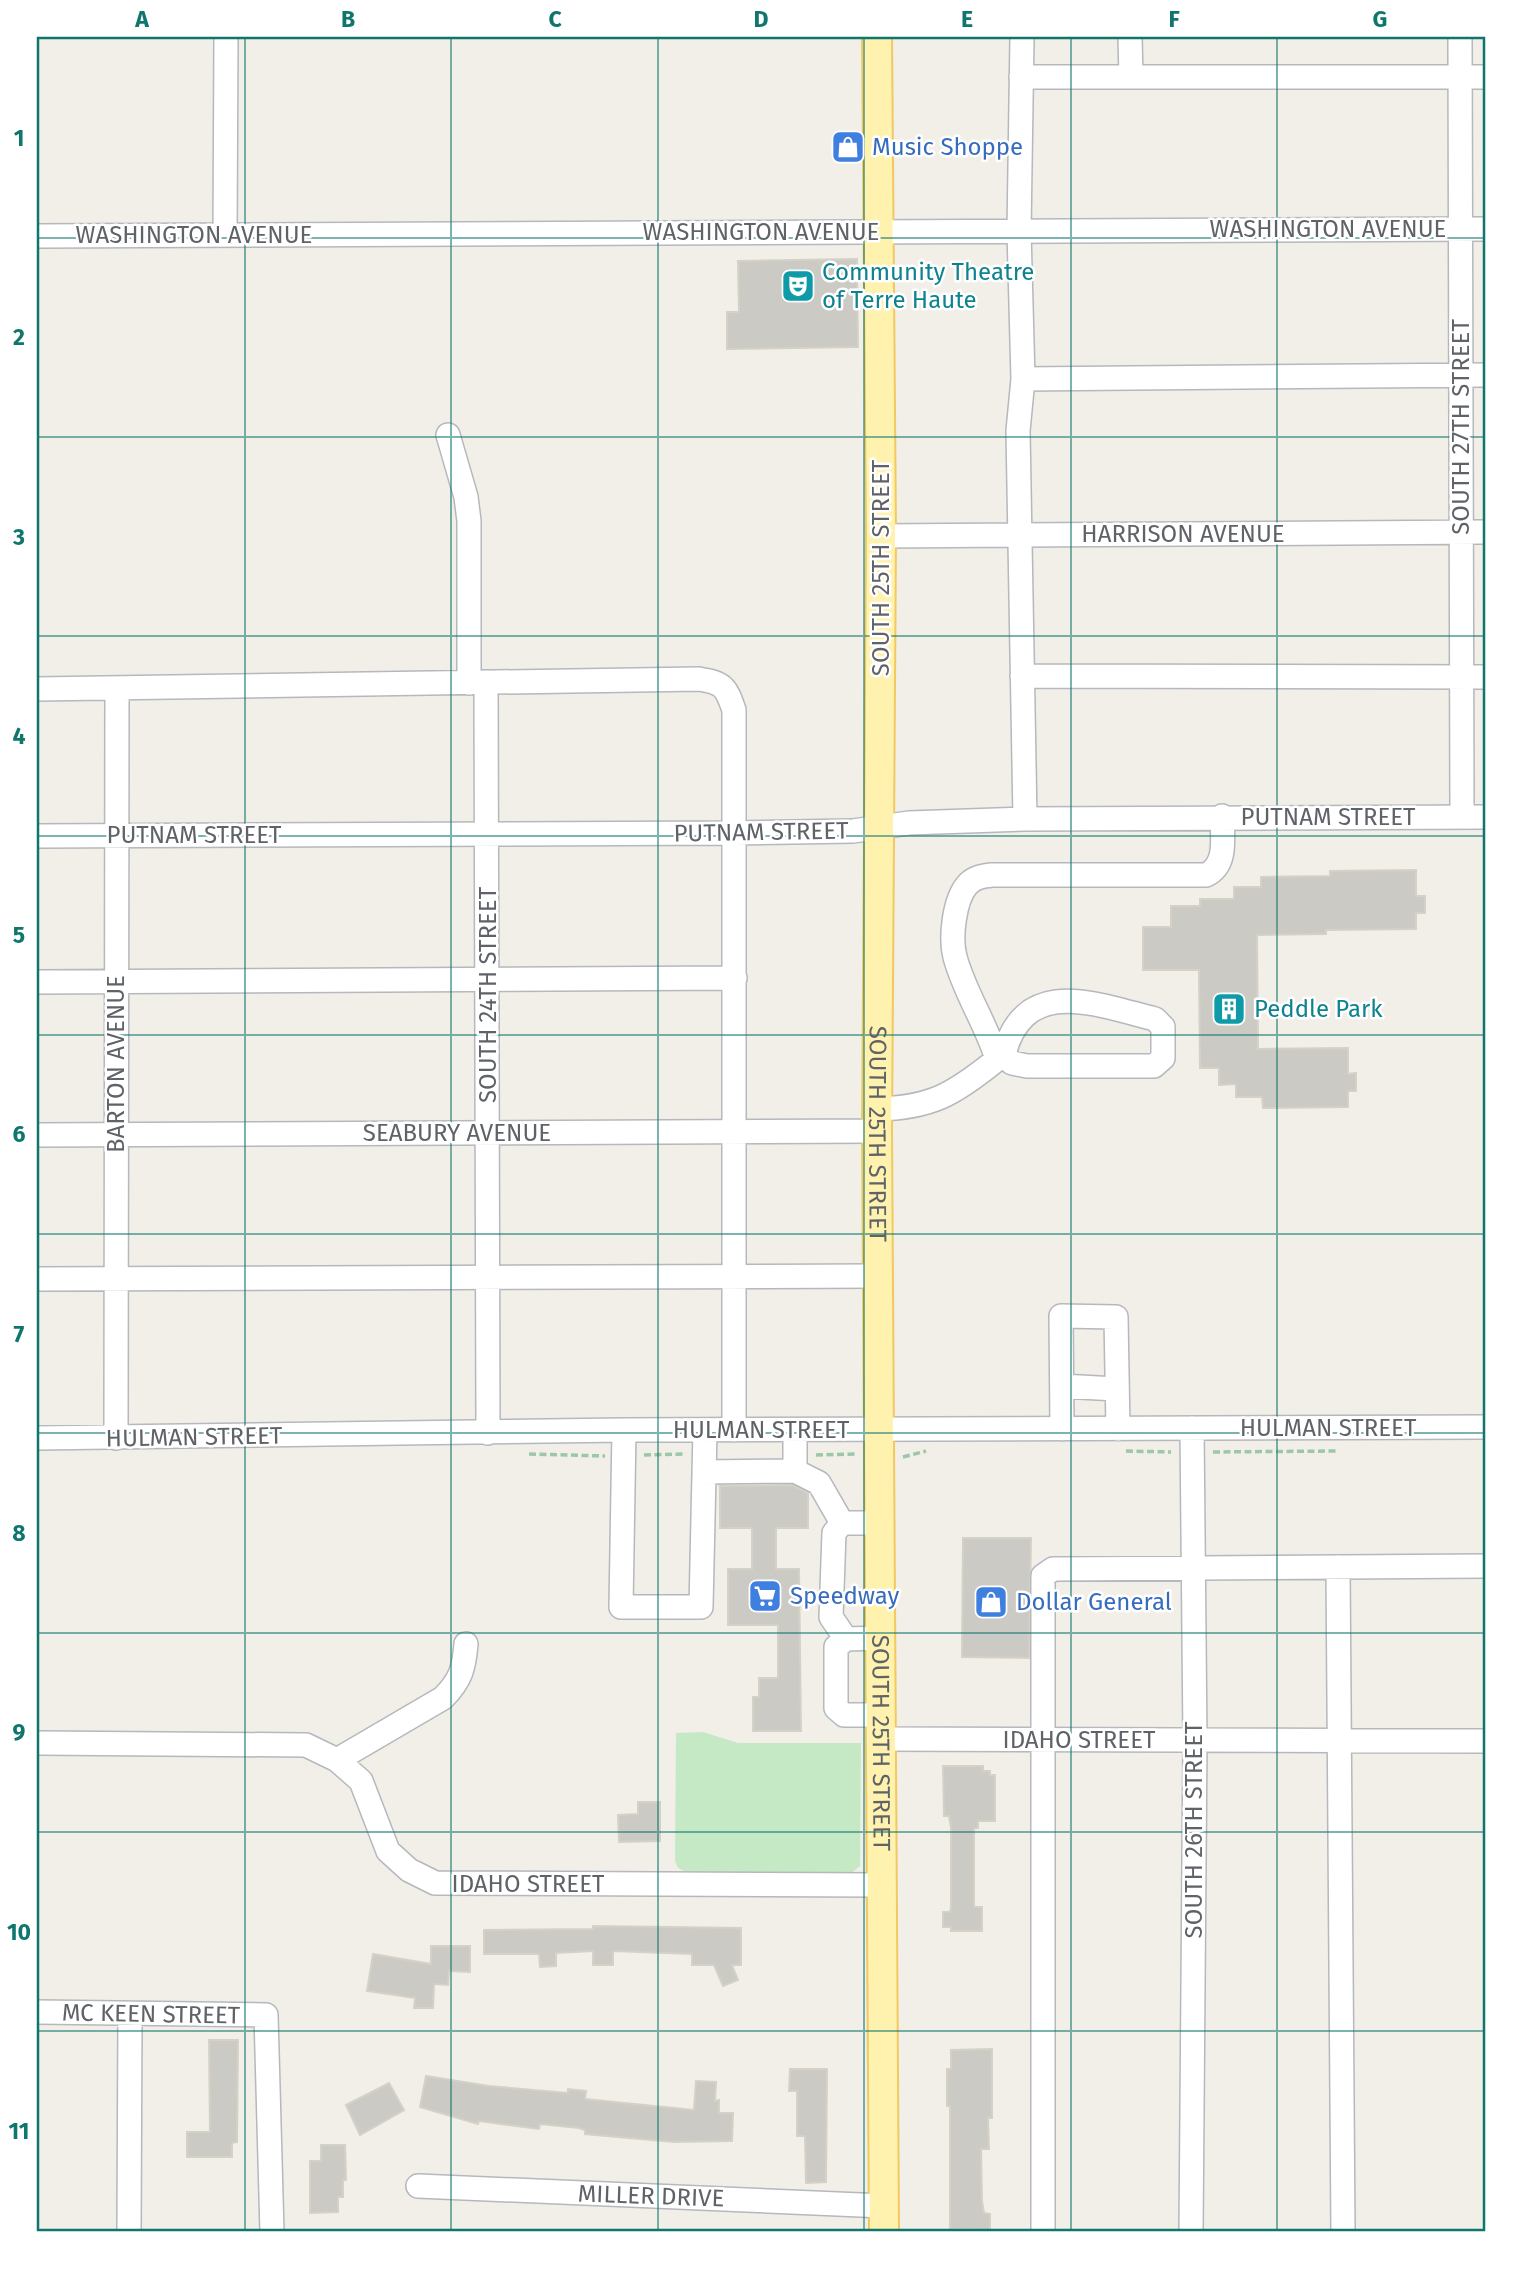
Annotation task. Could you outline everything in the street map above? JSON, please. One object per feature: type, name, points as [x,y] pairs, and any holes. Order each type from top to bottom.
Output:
[{"type":"main road","name":"SOUTH 25TH STREET","points":[[877,37],[881,231],[877,1276],[884,2219]]},
{"type":"street","points":[[225,234],[226,37]]},
{"type":"street","points":[[1022,37],[1019,230],[1023,379],[1018,431],[1025,818]]},
{"type":"street","points":[[1130,37],[1131,77]]},
{"type":"street","name":"SOUTH 27TH STREET","points":[[1460,37],[1460,77],[1474,229],[1461,375],[1459,677],[1462,817]]},
{"type":"street","points":[[1021,77],[1485,77]]},
{"type":"street","name":"WASHINGTON AVENUE","points":[[37,236],[1474,229]]},
{"type":"street","points":[[1023,379],[1485,375]]},
{"type":"street","name":"SOUTH 24TH STREET","points":[[448,435],[466,497],[488,835],[488,1433]]},
{"type":"street","name":"HARRISON AVENUE","points":[[881,536],[1485,532]]},
{"type":"street","points":[[1022,676],[1485,677]]},
{"type":"street","points":[[37,689],[117,690],[699,679],[718,682],[728,692],[734,710],[734,1430]]},
{"type":"street","name":"BARTON AVENUE","points":[[116,1438],[117,690]]},
{"type":"street","points":[[1000,1055],[1012,1029],[1019,1021],[1045,1004],[1064,1000],[1084,1001],[1156,1019],[1163,1027],[1163,1058],[1154,1066],[1027,1066],[1012,1063],[1000,1055],[955,957],[953,940],[959,899],[967,885],[978,877],[992,875],[1206,875],[1221,861],[1222,816]]},
{"type":"street","name":"PUTNAM STREET","points":[[37,836],[734,833],[879,829],[909,823],[1025,818],[1485,817]]},
{"type":"street","points":[[37,982],[735,978]]},
{"type":"street","name":"SEABURY AVENUE","points":[[37,1135],[734,1132],[877,1120],[958,1091],[1000,1055]]},
{"type":"street","points":[[37,1279],[877,1276]]},
{"type":"street","points":[[1062,1429],[1061,1317],[1116,1317],[1118,1429]]},
{"type":"street","points":[[1062,1386],[1116,1389]]},
{"type":"street","name":"HULMAN STREET","points":[[37,1438],[624,1430],[1485,1427]]},
{"type":"street","name":"SOUTH 26TH STREET","points":[[1191,2232],[1195,1740],[1192,1428]]},
{"type":"street","points":[[624,1430],[621,1607],[701,1607],[700,1463],[705,1430]]},
{"type":"street","points":[[794,1430],[803,1463],[842,1523]]},
{"type":"street","points":[[700,1463],[803,1463]]},
{"type":"street","points":[[842,1523],[879,1523]]},
{"type":"street","points":[[842,1523],[834,1534],[831,1616],[846,1639],[881,1638]]},
{"type":"street","points":[[1043,2232],[1043,1576],[1053,1569],[1485,1566]]},
{"type":"street","points":[[1338,1567],[1343,2232]]},
{"type":"street","name":"IDAHO STREET","points":[[846,1639],[836,1647],[836,1708],[844,1715],[882,1727],[1042,1740],[1485,1741]]},
{"type":"street","points":[[337,1760],[443,1698],[457,1685],[464,1670],[466,1644]]},
{"type":"street","name":"IDAHO STREET","points":[[37,1743],[306,1745],[337,1760],[361,1781],[387,1851],[409,1870],[435,1883],[880,1885]]},
{"type":"street","name":"MC KEEN STREET","points":[[37,2012],[265,2015],[272,2232]]},
{"type":"street","points":[[129,2232],[130,2014]]},
{"type":"street","name":"MILLER DRIVE","points":[[418,2186],[884,2219]]},
{"type":"path","points":[[803,1463],[863,1454]]},
{"type":"path","points":[[640,1455],[700,1463]]},
{"type":"green space","points":[[703,1732],[738,1743],[861,1743],[860,1866],[850,1874],[686,1872],[678,1868],[675,1861],[676,1733]]},
{"type":"building","name":"Community Theatre of Terre Haute","points":[[857,259],[858,347],[727,349],[727,312],[739,312],[738,261]]},
{"type":"building","name":"Peddle Park","points":[[1416,870],[1416,896],[1425,896],[1425,913],[1416,913],[1416,929],[1326,930],[1326,934],[1257,935],[1258,1049],[1348,1048],[1348,1074],[1356,1073],[1356,1091],[1348,1091],[1348,1107],[1263,1108],[1262,1097],[1236,1097],[1236,1084],[1219,1085],[1219,1068],[1200,1068],[1199,970],[1143,970],[1143,927],[1171,927],[1171,906],[1200,906],[1200,899],[1234,899],[1234,887],[1261,887],[1261,877],[1330,876],[1330,871]]},
{"type":"building","points":[[792,1485],[808,1493],[808,1528],[776,1528],[776,1569],[799,1569],[801,1731],[753,1731],[753,1697],[759,1697],[759,1678],[778,1678],[778,1625],[728,1625],[728,1569],[752,1569],[752,1528],[720,1528],[720,1486]]},
{"type":"building","points":[[963,1538],[1031,1538],[1029,1658],[962,1657]]},
{"type":"building","points":[[943,1766],[983,1766],[983,1771],[990,1771],[990,1775],[995,1775],[995,1821],[978,1821],[978,1828],[974,1828],[974,1907],[982,1907],[982,1931],[951,1931],[951,1927],[943,1927],[943,1912],[950,1912],[951,1907],[951,1828],[949,1816],[944,1816]]},
{"type":"building","points":[[638,1802],[660,1802],[660,1841],[619,1842],[618,1815],[638,1814]]},
{"type":"building","points":[[593,1926],[741,1928],[741,1965],[732,1965],[738,1980],[723,1986],[714,1965],[692,1965],[692,1954],[613,1951],[613,1965],[593,1965],[593,1951],[556,1953],[556,1966],[540,1967],[539,1954],[484,1954],[484,1930],[593,1929]]},
{"type":"building","points":[[431,1946],[470,1946],[470,1972],[449,1971],[448,1985],[434,1984],[433,2008],[414,2008],[415,1998],[367,1991],[373,1954],[431,1964]]},
{"type":"building","points":[[209,2040],[238,2040],[237,2142],[232,2143],[232,2157],[187,2157],[187,2132],[210,2132]]},
{"type":"building","points":[[992,2049],[989,2149],[981,2149],[982,2201],[984,2213],[990,2214],[990,2230],[954,2229],[950,2228],[950,2106],[947,2106],[947,2069],[951,2069],[951,2050]]},
{"type":"building","points":[[790,2069],[827,2069],[826,2182],[806,2183],[805,2136],[797,2136],[797,2091],[789,2091]]},
{"type":"building","points":[[426,2076],[489,2086],[568,2093],[568,2089],[586,2091],[585,2099],[694,2110],[696,2081],[716,2082],[715,2101],[719,2100],[719,2113],[733,2113],[732,2141],[674,2142],[585,2134],[585,2130],[579,2128],[540,2124],[539,2129],[479,2121],[478,2124],[420,2107]]},
{"type":"building","points":[[389,2083],[404,2110],[360,2135],[346,2105]]},
{"type":"building","points":[[321,2145],[345,2145],[346,2180],[343,2180],[343,2197],[338,2197],[338,2212],[310,2213],[310,2161],[321,2161]]},
{"type":"place","name":"Music Shoppe","points":[[848,147]]},
{"type":"place","name":"Community Theatre of Terre Haute","points":[[798,286]]},
{"type":"place","name":"Peddle Park","points":[[1229,1009]]},
{"type":"place","name":"Speedway","points":[[765,1596]]},
{"type":"place","name":"Dollar General","points":[[991,1602]]}]
